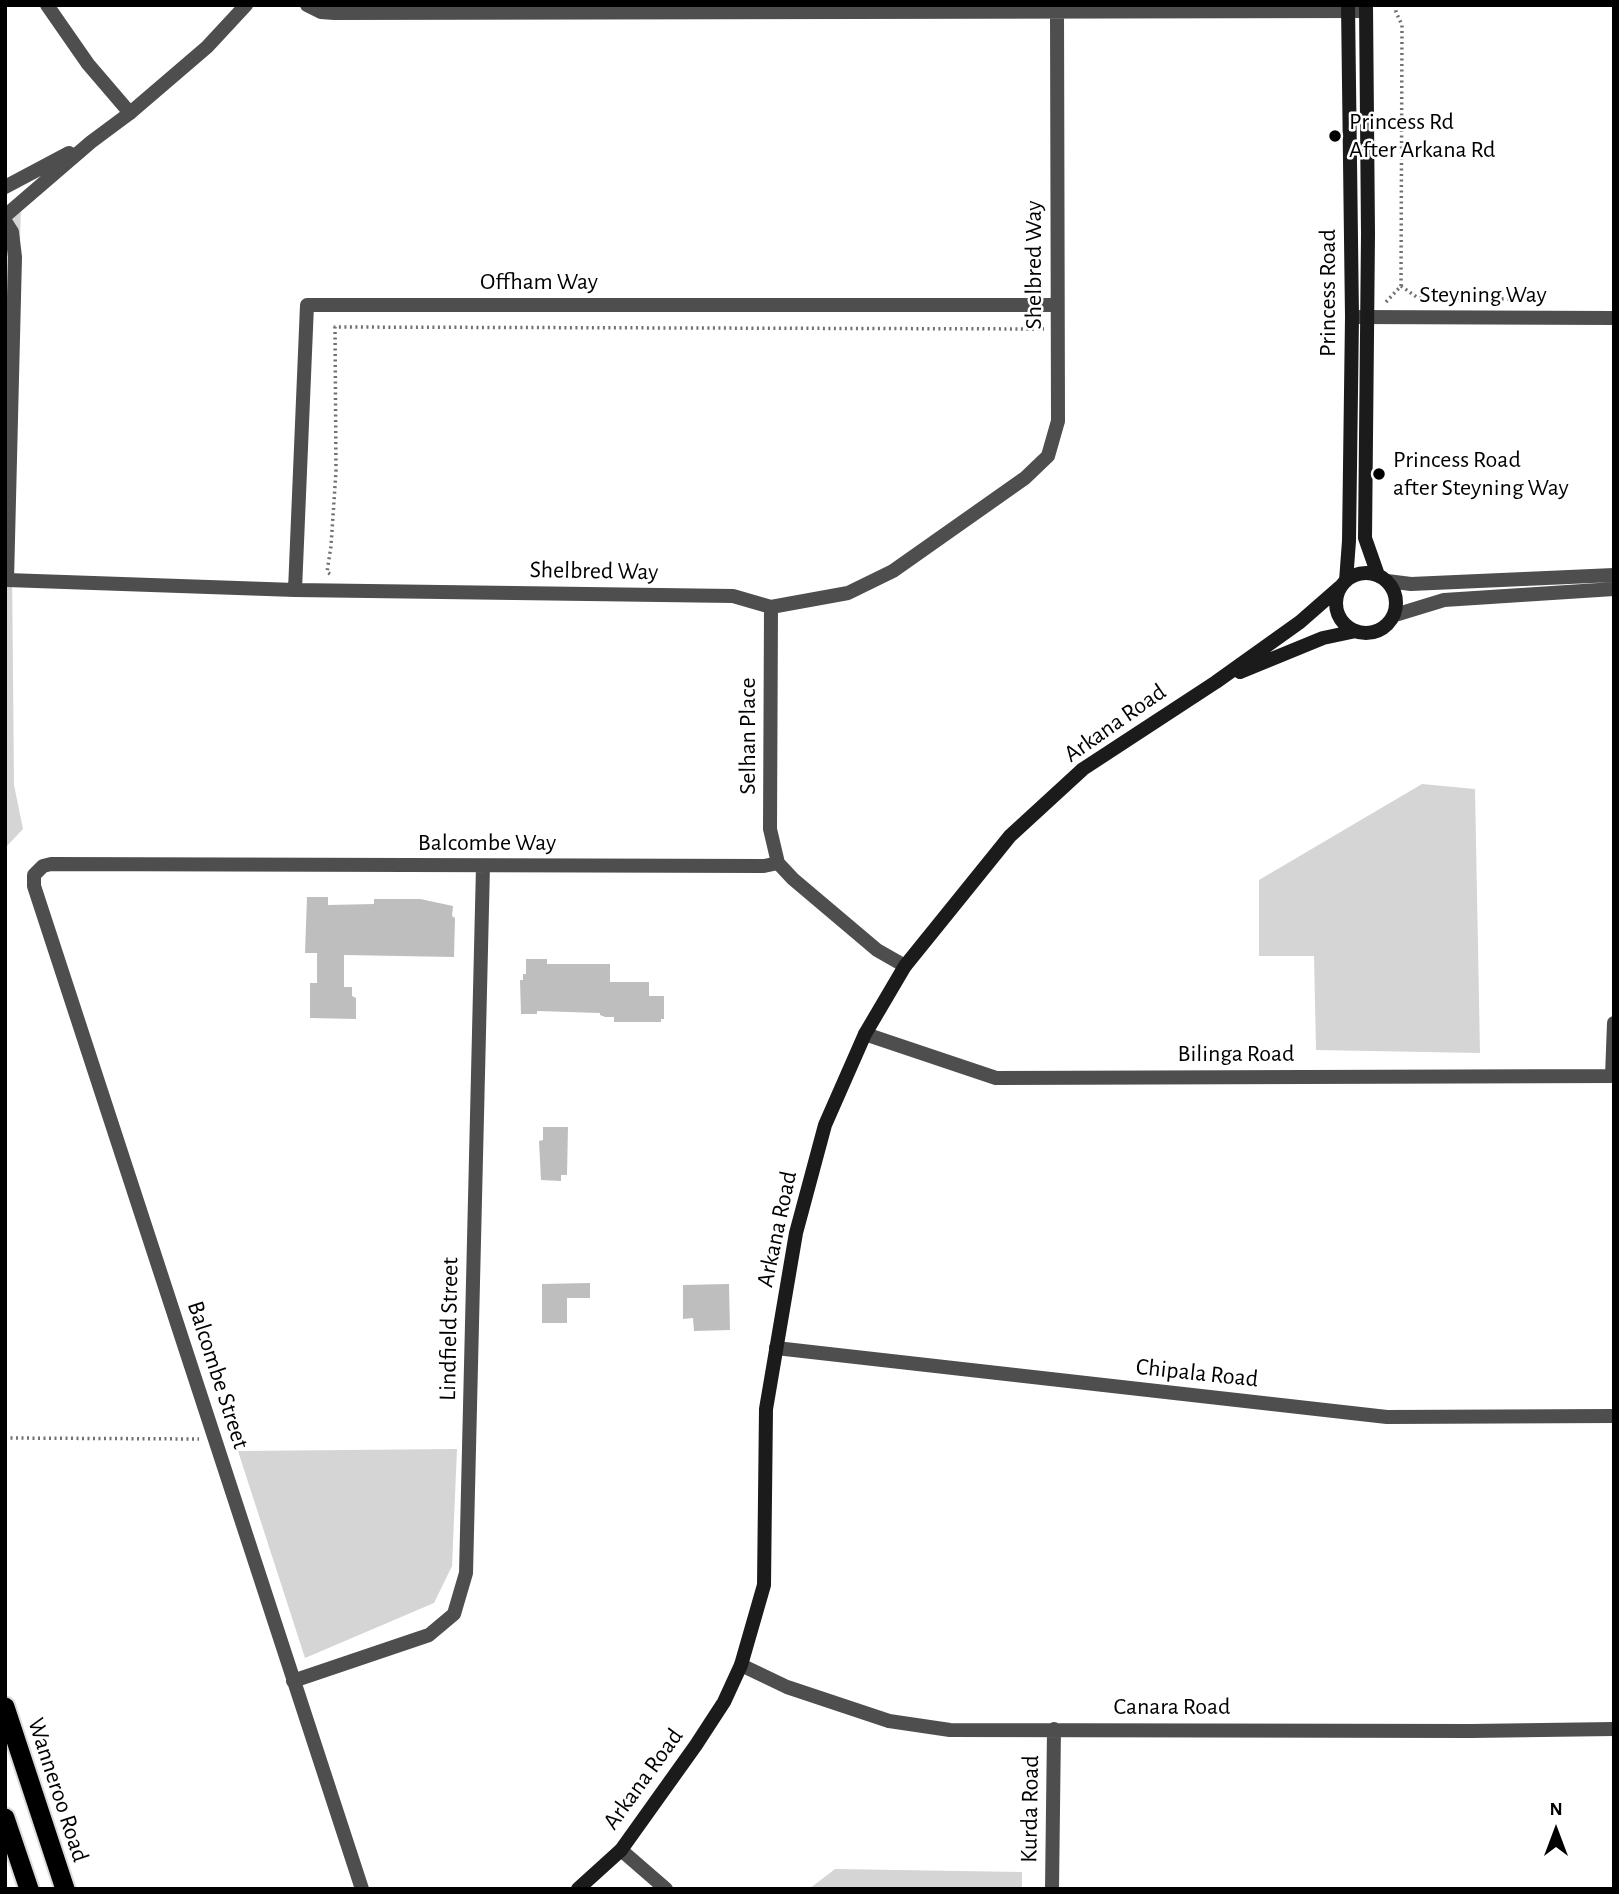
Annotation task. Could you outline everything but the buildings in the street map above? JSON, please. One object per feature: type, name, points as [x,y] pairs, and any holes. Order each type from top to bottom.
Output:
[{"type":"highway","name":"Wanneroo Road","points":[[5,1707],[65,1889]]},
{"type":"highway","points":[[5,1818],[29,1889]]},
{"type":"main road","name":"Princess Road","points":[[1343,584],[1349,541],[1352,317],[1348,8]]},
{"type":"main road","name":"Princess Road","points":[[1366,8],[1365,538],[1382,578]]},
{"type":"main road","points":[[1367,573],[1382,578],[1394,591],[1397,603],[1395,615],[1379,631],[1363,633],[1348,627],[1336,604],[1343,584],[1356,575],[1367,573]]},
{"type":"main road","name":"Arkana Road","points":[[578,1889],[621,1850],[724,1702],[741,1665],[764,1585],[766,1409],[796,1233],[825,1125],[865,1034],[905,966],[1010,836],[1083,769],[1216,682],[1300,622],[1343,584]]},
{"type":"main road","name":"Arkana Road","points":[[1216,682],[1322,638],[1356,631]]},
{"type":"street","points":[[47,5],[88,64],[130,113]]},
{"type":"street","points":[[5,219],[91,142],[130,113],[206,47],[246,5]]},
{"type":"street","points":[[307,5],[321,12],[334,13],[1366,8]]},
{"type":"street","name":"Shelbred Way","points":[[5,219],[12,232],[15,257],[7,580],[295,590],[733,596],[771,607],[848,593],[893,571],[1024,478],[1048,456],[1058,421],[1057,10]]},
{"type":"street","points":[[5,187],[91,142]]},
{"type":"street","name":"Offham Way","points":[[295,590],[307,305],[1056,305]]},
{"type":"street","name":"Steyning Way","points":[[1352,317],[1614,318]]},
{"type":"street","points":[[1382,578],[1411,583],[1614,575]]},
{"type":"street","points":[[1395,615],[1444,600],[1614,589]]},
{"type":"street","name":"Selhan Place","points":[[771,607],[770,829],[778,863]]},
{"type":"street","points":[[778,863],[793,879],[877,950],[905,966]]},
{"type":"street","name":"Balcombe Way","points":[[34,874],[43,866],[51,864],[764,866],[778,863]]},
{"type":"street","name":"Lindfield Street","points":[[293,1681],[429,1635],[454,1614],[466,1573],[483,866]]},
{"type":"street","name":"Balcombe Street","points":[[34,874],[34,887],[362,1889]]},
{"type":"street","points":[[1613,1076],[1614,1023]]},
{"type":"street","name":"Bilinga Road","points":[[865,1034],[996,1078],[1613,1076]]},
{"type":"street","name":"Chipala Road","points":[[776,1348],[1387,1417],[1614,1416]]},
{"type":"street","name":"Canara Road","points":[[741,1665],[787,1687],[889,1721],[950,1730],[1614,1729]]},
{"type":"street","name":"Kurda Road","points":[[1052,1889],[1054,1729]]},
{"type":"street","points":[[621,1850],[666,1889]]},
{"type":"path","points":[[1379,308],[1401,286],[1402,25],[1396,5]]},
{"type":"path","points":[[1401,286],[1418,298],[1516,299]]},
{"type":"path","points":[[340,590],[340,579],[327,572],[336,471],[335,327],[1056,329]]},
{"type":"path","points":[[5,1438],[215,1439]]},
{"type":"shaded area","points":[[21,203],[12,565],[14,785],[23,829],[5,848],[5,206]]},
{"type":"shaded area","points":[[1422,784],[1475,789],[1480,1053],[1316,1050],[1314,956],[1259,956],[1259,880]]},
{"type":"shaded area","points":[[457,1449],[452,1566],[434,1603],[305,1658],[238,1451]]},
{"type":"shaded area","points":[[835,1869],[1022,1872],[1022,1889],[809,1889]]},
{"type":"place","name":"Princess Rd After Arkana Rd","points":[[1335,136]]},
{"type":"place","name":"Princess Road after Steyning Way","points":[[1379,474]]}]
